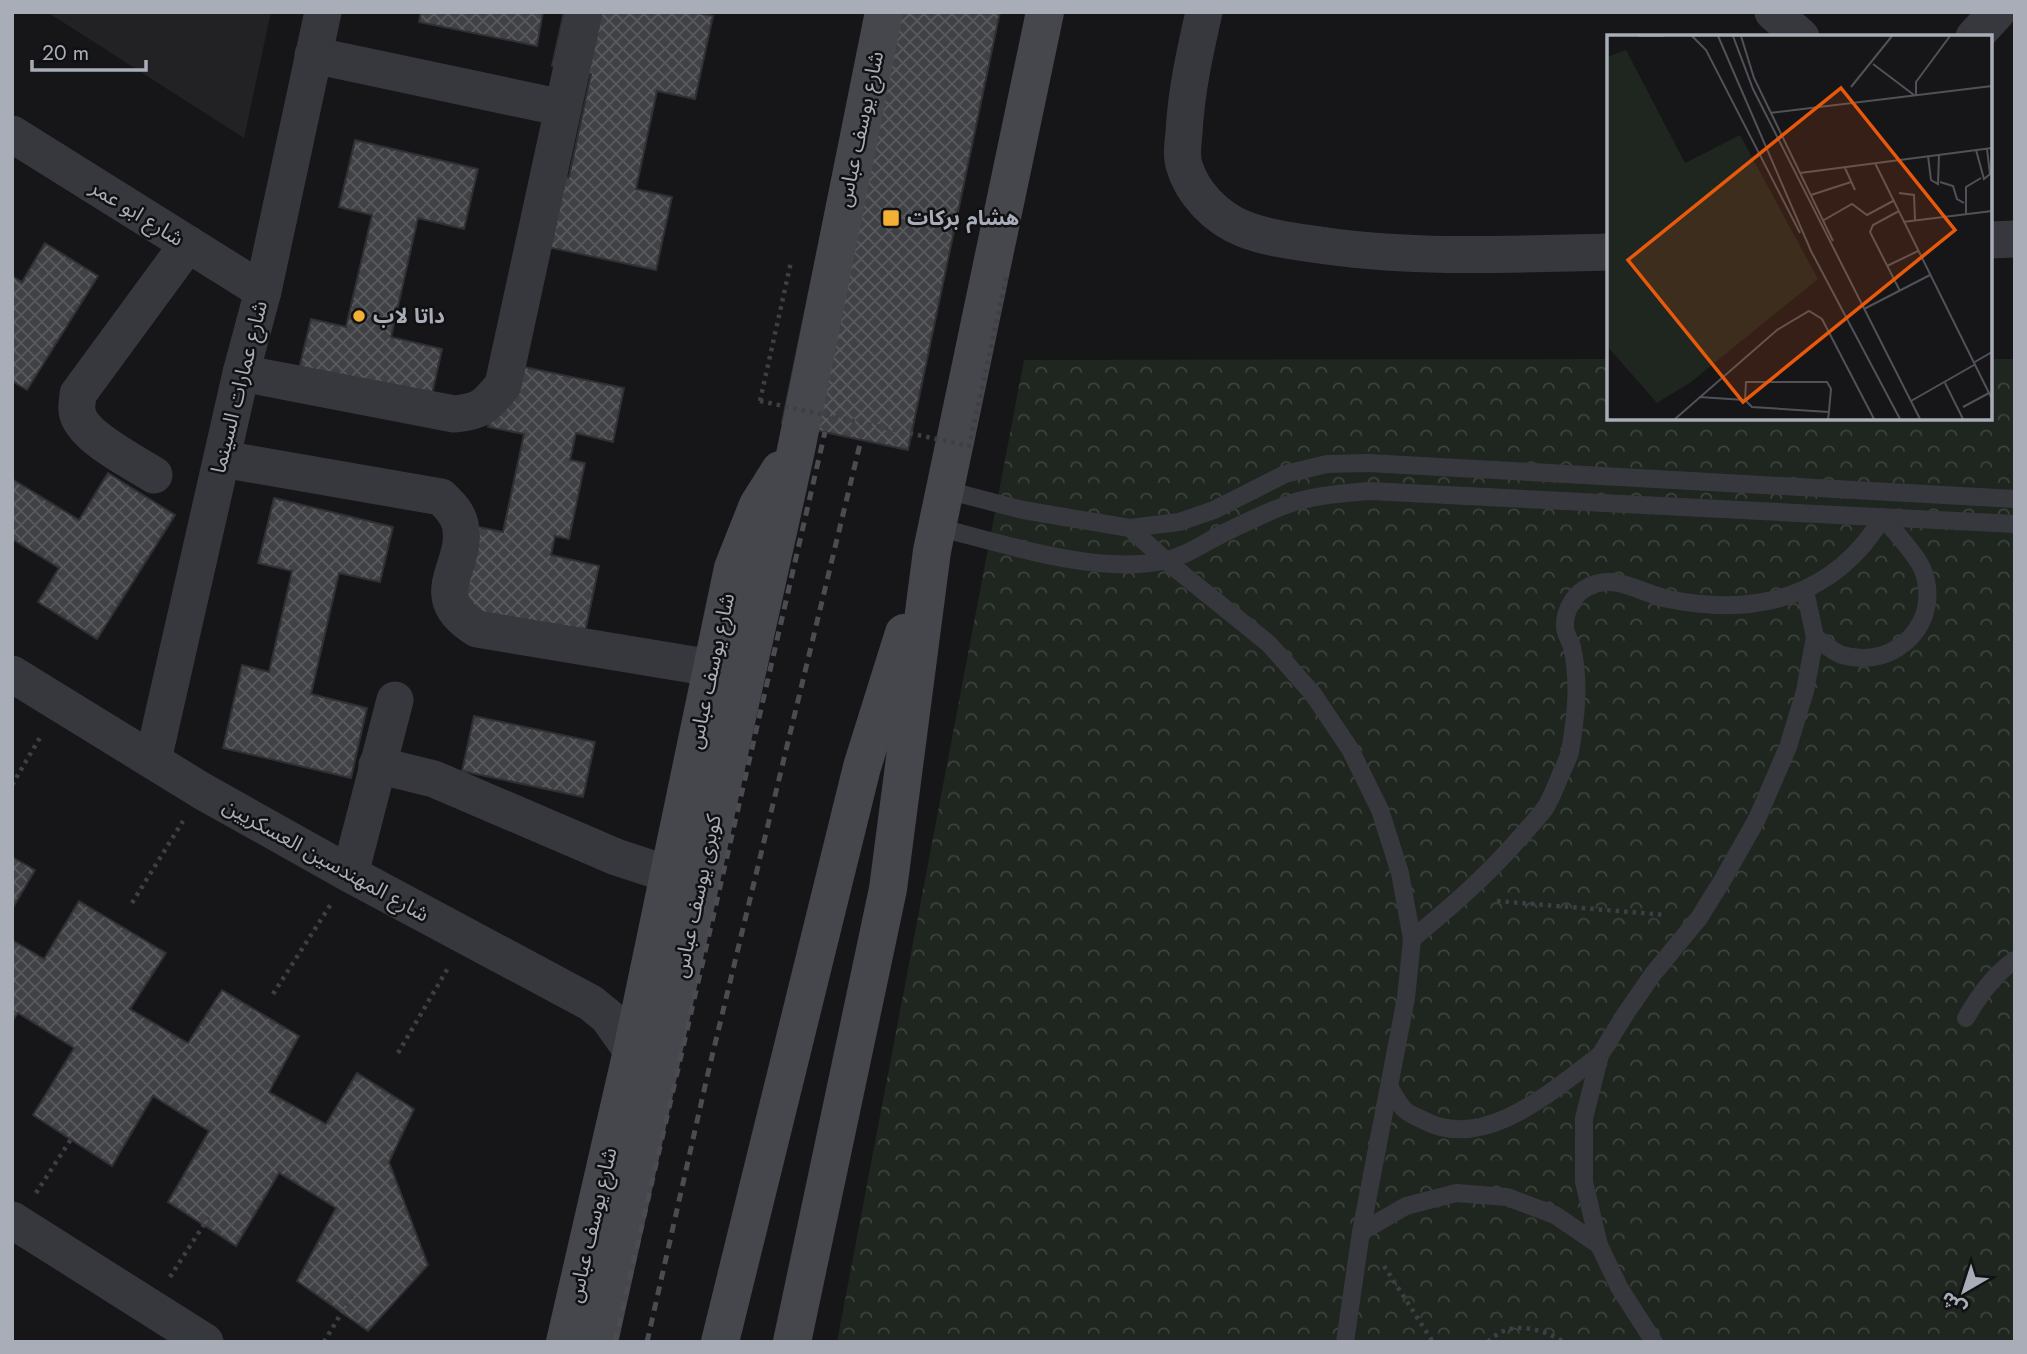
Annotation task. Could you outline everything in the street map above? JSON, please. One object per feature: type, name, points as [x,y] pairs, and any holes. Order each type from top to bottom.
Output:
[{"type":"main road","name":"شارع يوسف عباس","points":[[565,1342],[632,1051],[733,568],[758,505],[775,476],[796,450],[884,12]]},
{"type":"main road","points":[[720,1342],[862,767],[934,539],[946,490],[1045,12]]},
{"type":"main road","name":"كوبرى يوسف عباس","points":[[599,1342],[796,450]]},
{"type":"main road","points":[[792,1342],[888,889],[934,539]]},
{"type":"street","name":"شارع عمارات السينما","points":[[153,760],[241,373],[263,291],[323,12]]},
{"type":"street","points":[[241,373],[454,414],[473,413],[490,401],[503,385],[584,12]]},
{"type":"street","points":[[1204,12],[1185,113],[1182,161],[1190,183],[1205,202],[1224,219],[1244,229],[1298,242],[1382,254],[1607,252]]},
{"type":"street","points":[[1773,12],[1799,35]]},
{"type":"street","points":[[1976,35],[1997,12]]},
{"type":"street","points":[[313,55],[563,108]]},
{"type":"street","name":"شارع ابو عمر","points":[[12,135],[263,291]]},
{"type":"street","points":[[1992,240],[2015,239]]},
{"type":"street","points":[[154,475],[94,436],[82,425],[76,410],[78,394],[188,244]]},
{"type":"street","points":[[222,459],[441,497],[453,508],[460,524],[460,541],[450,585],[451,603],[461,619],[477,629],[712,668]]},
{"type":"street","name":"شارع المهندسين العسكريين","points":[[12,674],[202,791],[466,937],[592,1003],[608,1017],[632,1051]]},
{"type":"street","points":[[351,874],[395,700]]},
{"type":"street","points":[[377,765],[434,779],[616,857],[668,874]]},
{"type":"street","points":[[14,1222],[205,1342]]},
{"type":"lane","points":[[946,490],[1023,510],[1130,528],[1179,522],[1214,510],[1285,474],[1326,464],[1369,463],[2015,499]]},
{"type":"lane","points":[[934,539],[1013,547],[1100,564],[1133,566],[1166,560],[1192,551],[1221,534],[1295,502],[1332,494],[1370,491],[2015,524]]},
{"type":"lane","points":[[1412,939],[1463,898],[1546,807],[1569,756],[1578,702],[1572,647],[1565,627],[1569,607],[1581,591],[1600,582],[1620,582],[1666,599],[1714,605],[1762,601],[1805,591],[1829,578],[1851,561],[1869,541],[1883,517]]},
{"type":"lane","points":[[1815,637],[1840,655],[1871,659],[1900,649],[1921,626],[1928,597],[1922,567],[1883,517]]},
{"type":"lane","points":[[1130,528],[1269,644],[1313,694],[1350,749],[1380,810],[1400,873],[1412,939],[1406,998],[1361,1232],[1345,1342]]},
{"type":"lane","points":[[1654,1342],[1619,1287],[1599,1245],[1584,1182],[1584,1118],[1600,1055],[1653,974],[1699,918],[1757,819],[1788,747],[1805,691],[1815,637],[1805,591]]},
{"type":"lane","points":[[1966,1018],[1983,991],[2004,967],[2015,960]]},
{"type":"lane","points":[[1389,1087],[1405,1111],[1434,1126],[1468,1131],[1500,1122],[1552,1091],[1600,1055]]},
{"type":"lane","points":[[1361,1232],[1406,1206],[1456,1194],[1469,1194],[1507,1197],[1555,1215],[1599,1245]]},
{"type":"path","points":[[791,261],[760,401],[969,446],[1007,274]]},
{"type":"path","points":[[12,785],[61,704]]},
{"type":"path","points":[[132,903],[202,791]]},
{"type":"path","points":[[273,994],[351,874]]},
{"type":"path","points":[[1463,898],[1699,918]]},
{"type":"path","points":[[398,1053],[466,937]]},
{"type":"path","points":[[14,1222],[77,1130]]},
{"type":"path","points":[[151,1308],[210,1215]]},
{"type":"path","points":[[1361,1232],[1433,1342]]},
{"type":"path","points":[[324,1342],[354,1292]]},
{"type":"path","points":[[1488,1342],[1494,1335],[1520,1326],[1547,1332],[1564,1342]]},
{"type":"shaded area","points":[[47,12],[271,12],[244,138]]},
{"type":"green space","points":[[1607,359],[1607,420],[1992,420],[1992,359],[2015,359],[2015,1342],[837,1342],[1024,360]]},
{"type":"building","points":[[421,12],[543,12],[537,46],[419,22]]},
{"type":"building","points":[[564,12],[694,12],[713,16],[695,99],[657,91],[636,189],[672,197],[656,270],[519,241],[532,181],[569,177],[591,74],[552,66]]},
{"type":"building","name":"هشام بركات","points":[[867,12],[1000,12],[908,450],[782,423]]},
{"type":"building","points":[[355,140],[478,169],[464,229],[418,218],[391,337],[442,349],[429,408],[297,377],[311,319],[346,327],[372,215],[339,207]]},
{"type":"building","points":[[45,243],[98,276],[27,390],[12,381],[12,276],[22,282]]},
{"type":"building","points":[[501,362],[624,388],[613,442],[576,433],[570,460],[585,463],[569,539],[555,536],[551,555],[599,566],[584,637],[446,607],[464,524],[503,532],[524,434],[488,427]]},
{"type":"building","points":[[108,473],[175,515],[97,639],[38,602],[59,568],[12,539],[12,479],[79,520]]},
{"type":"building","points":[[274,498],[393,527],[380,582],[339,573],[311,694],[367,708],[351,778],[223,748],[242,665],[269,672],[292,571],[258,563]]},
{"type":"building","points":[[474,716],[595,742],[583,797],[462,771]]},
{"type":"building","points":[[12,857],[35,870],[12,909]]},
{"type":"building","points":[[79,901],[166,953],[130,1009],[188,1043],[222,990],[299,1036],[269,1092],[326,1124],[357,1073],[414,1109],[389,1162],[428,1265],[368,1331],[297,1281],[336,1208],[279,1173],[236,1246],[168,1202],[209,1131],[153,1096],[112,1166],[33,1115],[74,1048],[18,1013],[12,1021],[12,940],[44,959]]},
{"type":"railway","points":[[615,1342],[825,432]]},
{"type":"railway","points":[[647,1342],[708,1073],[861,440]]},
{"type":"place","name":"هشام بركات","points":[[891,218]]},
{"type":"place","name":"داتا لاب","points":[[359,316]]}]
